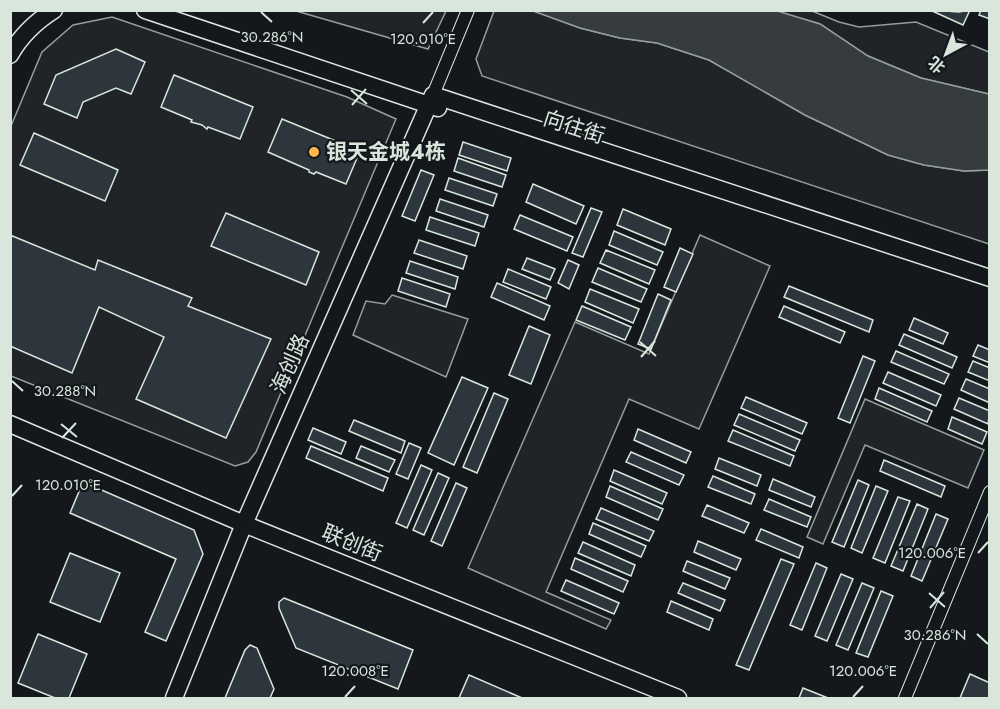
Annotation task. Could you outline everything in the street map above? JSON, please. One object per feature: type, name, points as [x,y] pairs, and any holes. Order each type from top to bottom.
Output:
[{"type":"street","points":[[10,55],[27,31],[54,10]]},
{"type":"street","name":"向往街","points":[[144,10],[990,278]]},
{"type":"street","name":"海创路","points":[[174,699],[244,524],[431,100],[468,10]]},
{"type":"street","name":"向往街","points":[[431,100],[990,288]]},
{"type":"street","name":"联创街","points":[[10,424],[244,524],[678,699]]},
{"type":"street","points":[[905,699],[990,492]]},
{"type":"shaded area","points":[[533,10],[580,28],[620,38],[657,43],[709,60],[805,115],[888,155],[924,165],[964,171],[989,170],[989,244],[482,76],[476,59],[494,11]]},
{"type":"shaded area","points":[[774,10],[820,24],[868,56],[921,78],[989,94],[989,170],[964,171],[924,165],[888,155],[805,115],[709,60],[657,43],[620,38],[580,28],[533,11]]},
{"type":"shaded area","points":[[296,11],[446,11],[428,49]]},
{"type":"shaded area","points":[[774,11],[812,11],[859,27],[916,22],[989,52],[989,94],[921,78],[868,56],[820,24]]},
{"type":"shaded area","points":[[112,17],[347,97],[396,119],[256,452],[248,462],[235,466],[11,376],[11,126],[42,52],[73,25]]},
{"type":"shaded area","points":[[700,235],[770,266],[699,429],[629,399],[546,592],[611,620],[606,629],[468,568],[575,322],[649,354]]},
{"type":"shaded area","points":[[392,295],[468,319],[446,377],[353,335],[366,301],[385,304]]},
{"type":"shaded area","points":[[865,399],[984,450],[968,488],[865,445],[823,544],[807,537]]},
{"type":"building","points":[[930,10],[959,12],[970,10],[963,25]]},
{"type":"building","points":[[981,10],[990,10],[990,19],[979,15]]},
{"type":"building","points":[[116,49],[145,62],[131,94],[116,88],[83,102],[77,118],[44,104],[56,75]]},
{"type":"building","points":[[174,75],[253,107],[240,139],[208,127],[207,129],[161,107]]},
{"type":"building","name":"银天金城4栋","points":[[282,119],[360,151],[346,184],[316,172],[314,174],[309,172],[268,152]]},
{"type":"building","points":[[34,133],[118,170],[105,201],[20,165]]},
{"type":"building","points":[[463,142],[511,158],[507,171],[459,155]]},
{"type":"building","points":[[458,158],[506,175],[502,187],[454,171]]},
{"type":"building","points":[[421,170],[434,175],[415,221],[402,216]]},
{"type":"building","points":[[449,178],[497,194],[493,206],[445,190]]},
{"type":"building","points":[[533,184],[584,206],[576,224],[526,202]]},
{"type":"building","points":[[440,199],[488,215],[484,227],[436,211]]},
{"type":"building","points":[[591,208],[602,212],[583,257],[572,253]]},
{"type":"building","points":[[623,209],[671,229],[665,245],[617,225]]},
{"type":"building","points":[[226,213],[319,252],[306,285],[211,246]]},
{"type":"building","points":[[520,215],[573,237],[567,251],[514,229]]},
{"type":"building","points":[[430,217],[479,233],[475,246],[426,230]]},
{"type":"building","points":[[614,231],[663,252],[657,265],[609,245]]},
{"type":"building","points":[[10,235],[95,270],[98,260],[192,298],[188,306],[271,339],[226,438],[136,399],[164,337],[99,307],[72,373],[10,346]]},
{"type":"building","points":[[419,240],[467,256],[463,269],[414,253]]},
{"type":"building","points":[[680,248],[693,254],[676,292],[664,287]]},
{"type":"building","points":[[606,250],[655,270],[649,284],[600,263]]},
{"type":"building","points":[[527,258],[555,269],[550,280],[522,269]]},
{"type":"building","points":[[568,260],[579,265],[569,289],[558,283]]},
{"type":"building","points":[[410,261],[458,277],[455,289],[406,273]]},
{"type":"building","points":[[598,268],[647,289],[641,302],[592,282]]},
{"type":"building","points":[[508,269],[551,287],[546,299],[503,282]]},
{"type":"building","points":[[402,278],[450,294],[446,307],[398,291]]},
{"type":"building","points":[[497,283],[550,306],[544,320],[491,297]]},
{"type":"building","points":[[789,286],[873,320],[869,332],[784,297]]},
{"type":"building","points":[[590,289],[639,309],[633,323],[585,302]]},
{"type":"building","points":[[658,294],[671,300],[651,349],[638,344]]},
{"type":"building","points":[[582,306],[631,327],[625,340],[576,320]]},
{"type":"building","points":[[784,306],[845,332],[840,343],[779,317]]},
{"type":"building","points":[[914,318],[948,333],[943,344],[909,330]]},
{"type":"building","points":[[529,326],[550,335],[531,384],[509,375]]},
{"type":"building","points":[[904,334],[957,357],[952,368],[899,345]]},
{"type":"building","points":[[978,345],[990,350],[990,363],[973,356]]},
{"type":"building","points":[[896,351],[949,374],[944,384],[891,362]]},
{"type":"building","points":[[863,356],[875,361],[850,423],[838,418]]},
{"type":"building","points":[[973,361],[990,368],[990,381],[968,372]]},
{"type":"building","points":[[888,372],[941,395],[936,406],[883,383]]},
{"type":"building","points":[[462,377],[488,388],[454,465],[428,453]]},
{"type":"building","points":[[966,379],[990,389],[990,403],[961,390]]},
{"type":"building","points":[[879,388],[932,411],[927,422],[875,399]]},
{"type":"building","points":[[494,393],[508,399],[477,473],[463,467]]},
{"type":"building","points":[[746,397],[807,423],[802,434],[741,408]]},
{"type":"building","points":[[959,398],[990,411],[988,424],[954,409]]},
{"type":"building","points":[[739,414],[800,440],[795,451],[734,425]]},
{"type":"building","points":[[952,417],[987,432],[982,444],[948,429]]},
{"type":"building","points":[[354,420],[405,441],[401,453],[349,431]]},
{"type":"building","points":[[313,428],[346,442],[341,454],[308,440]]},
{"type":"building","points":[[638,429],[691,452],[686,463],[634,440]]},
{"type":"building","points":[[733,430],[794,456],[790,466],[728,441]]},
{"type":"building","points":[[409,443],[421,448],[408,479],[396,474]]},
{"type":"building","points":[[311,446],[388,478],[383,491],[306,458]]},
{"type":"building","points":[[361,446],[395,460],[389,472],[356,458]]},
{"type":"building","points":[[631,452],[684,475],[679,485],[626,462]]},
{"type":"building","points":[[719,458],[761,475],[757,486],[715,469]]},
{"type":"building","points":[[884,460],[945,486],[941,497],[880,471]]},
{"type":"building","points":[[421,465],[432,470],[407,528],[396,523]]},
{"type":"building","points":[[614,470],[667,493],[662,504],[610,481]]},
{"type":"building","points":[[438,473],[449,478],[424,535],[413,530]]},
{"type":"building","points":[[713,476],[755,494],[751,504],[708,487]]},
{"type":"building","points":[[773,479],[815,497],[811,507],[769,490]]},
{"type":"building","points":[[858,480],[869,485],[844,547],[832,542]]},
{"type":"building","points":[[83,482],[194,530],[203,554],[166,641],[145,632],[176,559],[70,513]]},
{"type":"building","points":[[456,483],[467,488],[442,546],[431,541]]},
{"type":"building","points":[[610,486],[663,509],[658,520],[606,497]]},
{"type":"building","points":[[876,486],[888,491],[862,553],[851,548]]},
{"type":"building","points":[[898,497],[910,501],[885,563],[873,558]]},
{"type":"building","points":[[769,499],[811,517],[807,527],[764,510]]},
{"type":"building","points":[[917,504],[928,509],[903,571],[891,566]]},
{"type":"building","points":[[707,505],[749,523],[744,533],[702,516]]},
{"type":"building","points":[[601,508],[654,531],[649,541],[596,519]]},
{"type":"building","points":[[936,514],[948,519],[922,581],[911,576]]},
{"type":"building","points":[[593,523],[646,546],[641,557],[589,534]]},
{"type":"building","points":[[761,529],[803,547],[799,558],[756,540]]},
{"type":"building","points":[[698,541],[741,559],[736,570],[694,552]]},
{"type":"building","points":[[583,542],[635,565],[631,576],[578,553]]},
{"type":"building","points":[[70,553],[120,573],[100,622],[50,602]]},
{"type":"building","points":[[575,558],[628,581],[623,592],[571,569]]},
{"type":"building","points":[[781,559],[794,564],[749,670],[736,665]]},
{"type":"building","points":[[687,561],[730,578],[725,589],[683,571]]},
{"type":"building","points":[[816,563],[827,568],[802,630],[790,625]]},
{"type":"building","points":[[841,574],[853,579],[827,641],[815,636]]},
{"type":"building","points":[[566,580],[619,603],[614,614],[561,591]]},
{"type":"building","points":[[683,583],[725,600],[720,611],[678,593]]},
{"type":"building","points":[[862,583],[874,588],[848,650],[836,645]]},
{"type":"building","points":[[881,591],[893,596],[868,657],[856,653]]},
{"type":"building","points":[[284,598],[413,650],[398,689],[296,648],[279,608],[279,602]]},
{"type":"building","points":[[671,601],[713,619],[709,630],[667,612]]},
{"type":"building","points":[[38,634],[87,654],[69,698],[55,698],[18,683]]},
{"type":"building","points":[[250,645],[257,648],[274,689],[270,698],[225,698],[245,650]]},
{"type":"building","points":[[970,674],[990,683],[990,698],[960,698]]},
{"type":"building","points":[[469,675],[522,698],[459,698]]},
{"type":"building","points":[[803,688],[828,698],[799,698]]},
{"type":"place","name":"银天金城4栋","points":[[314,152]]}]
